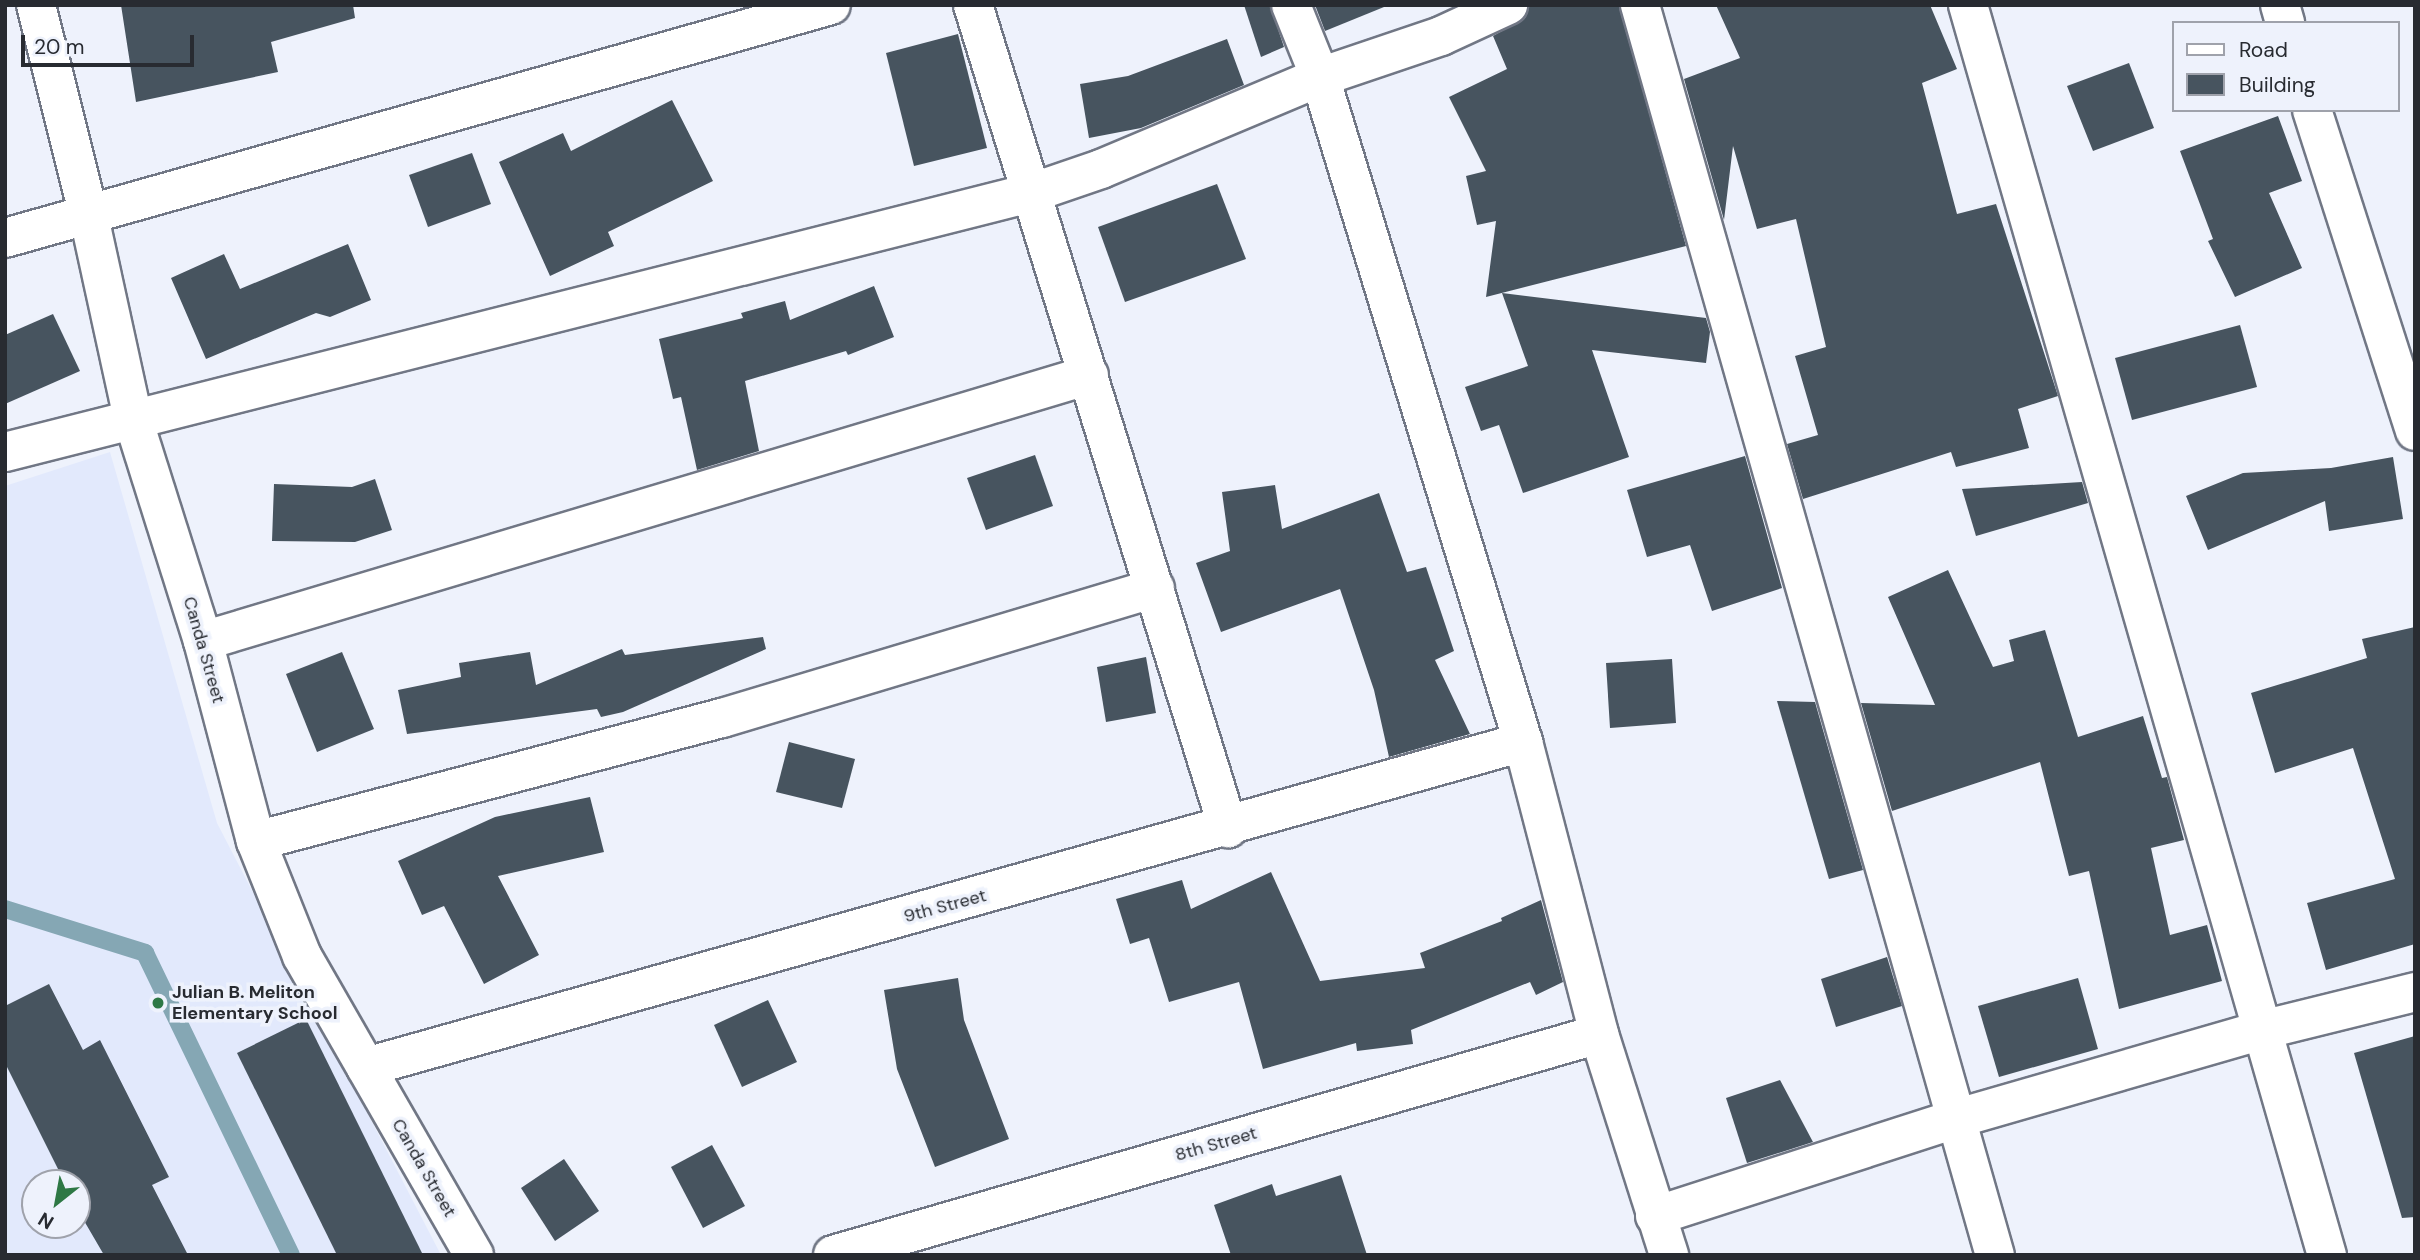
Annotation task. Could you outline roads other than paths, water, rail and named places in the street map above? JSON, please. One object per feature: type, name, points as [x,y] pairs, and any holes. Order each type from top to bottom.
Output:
[{"type":"street","name":"Canda Street","points":[[36,5],[88,212],[132,419],[203,641],[256,841],[302,956],[474,1255]]},
{"type":"street","points":[[5,238],[88,212],[831,5]]},
{"type":"street","points":[[973,5],[1034,192],[1228,828]]},
{"type":"street","points":[[1291,5],[1320,77],[1523,742],[1599,1034],[1669,1255]]},
{"type":"street","points":[[5,452],[1034,192],[1101,169],[1320,77],[1441,36],[1508,5]]},
{"type":"street","points":[[1640,5],[1995,1255]]},
{"type":"street","points":[[1968,5],[2327,1255]]},
{"type":"street","points":[[2313,112],[2415,431]]},
{"type":"street","points":[[203,641],[1089,375]]},
{"type":"street","points":[[256,841],[722,718],[1155,588]]},
{"type":"street","name":"9th Street","points":[[366,1067],[1228,828],[1523,742]]},
{"type":"street","points":[[1655,1216],[1958,1118],[2262,1030],[2415,992]]},
{"type":"street","name":"8th Street","points":[[833,1255],[1599,1034]]},
{"type":"waterway","points":[[5,909],[145,953],[291,1255]]},
{"type":"place","name":"Julian B. Meliton Elementary School","points":[[158,1003]]}]
